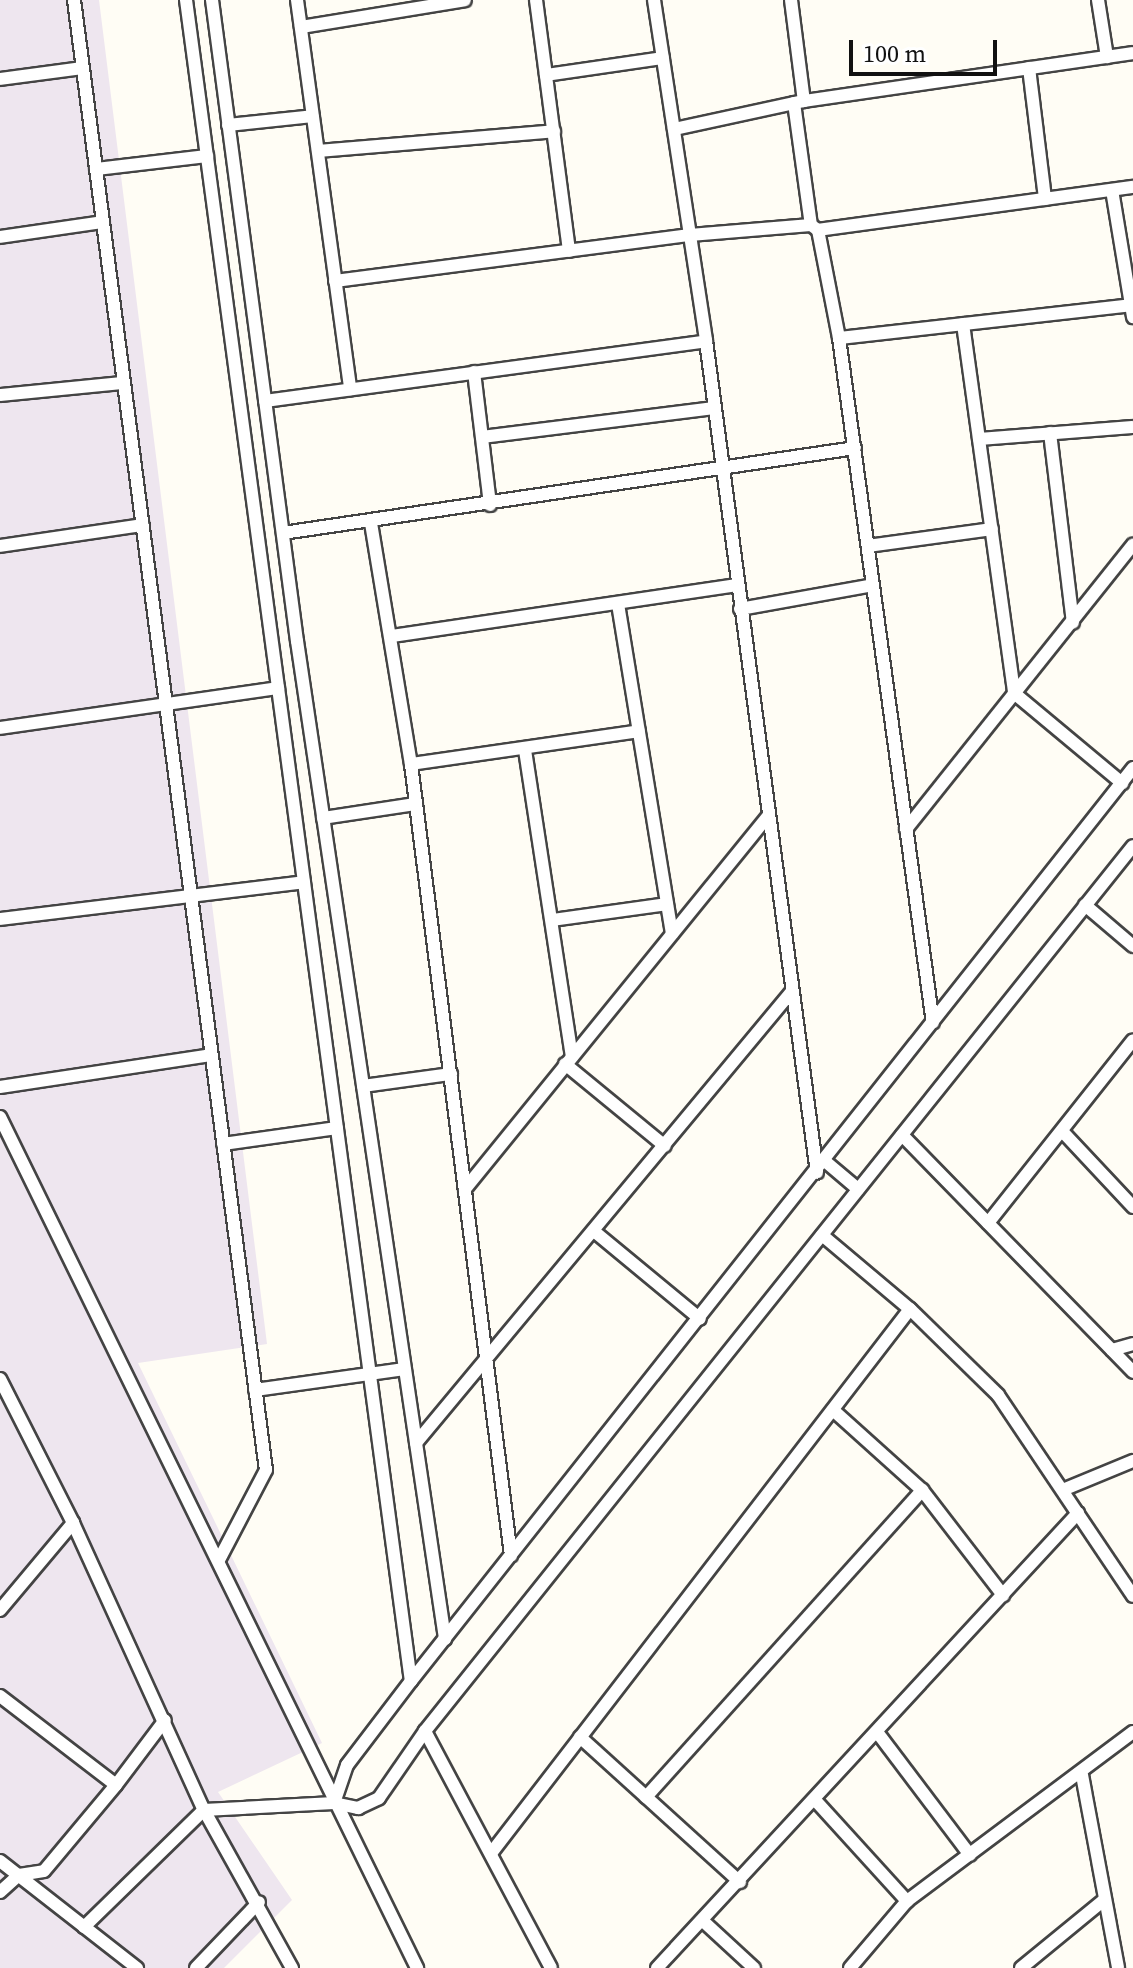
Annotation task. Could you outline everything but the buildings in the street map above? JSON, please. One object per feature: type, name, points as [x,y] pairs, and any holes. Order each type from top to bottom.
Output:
[{"type":"street","points":[[74,0],[266,1470],[219,1560]]},
{"type":"street","points":[[186,0],[411,1681]]},
{"type":"street","points":[[212,0],[323,818],[445,1639]]},
{"type":"street","points":[[297,0],[350,389]]},
{"type":"street","points":[[301,27],[465,0]]},
{"type":"street","points":[[536,0],[569,251]]},
{"type":"street","points":[[654,0],[706,341],[817,1173]]},
{"type":"street","points":[[791,0],[814,228],[839,338],[933,1023]]},
{"type":"street","points":[[1098,0],[1107,57]]},
{"type":"street","points":[[674,129],[799,102],[1133,53]]},
{"type":"street","points":[[546,75],[663,58]]},
{"type":"street","points":[[0,79],[82,68]]},
{"type":"street","points":[[1029,68],[1045,199]]},
{"type":"street","points":[[228,125],[313,116]]},
{"type":"street","points":[[318,151],[554,131]]},
{"type":"street","points":[[96,169],[207,156]]},
{"type":"street","points":[[335,281],[690,235],[814,228],[1133,187]]},
{"type":"street","points":[[839,338],[963,324],[1132,311],[1112,190]]},
{"type":"street","points":[[0,237],[103,222]]},
{"type":"street","points":[[963,324],[1014,693],[1122,783]]},
{"type":"street","points":[[265,401],[706,341]]},
{"type":"street","points":[[474,372],[490,505]]},
{"type":"street","points":[[0,395],[123,383]]},
{"type":"street","points":[[482,437],[714,408]]},
{"type":"street","points":[[979,439],[1133,427]]},
{"type":"street","points":[[1050,433],[1073,623]]},
{"type":"street","points":[[283,533],[371,523],[855,448]]},
{"type":"street","points":[[371,523],[411,764],[465,1189],[483,1367],[511,1556]]},
{"type":"street","points":[[0,546],[142,525]]},
{"type":"street","points":[[868,546],[992,529]]},
{"type":"street","points":[[906,829],[1133,545]]},
{"type":"street","points":[[392,636],[737,585]]},
{"type":"street","points":[[740,609],[873,585]]},
{"type":"street","points":[[618,604],[672,934]]},
{"type":"street","points":[[0,728],[278,688]]},
{"type":"street","points":[[411,764],[525,750],[639,731]]},
{"type":"street","points":[[525,750],[552,920],[569,1060],[665,1146]]},
{"type":"street","points":[[334,1803],[347,1765],[411,1681],[826,1162],[1133,768]]},
{"type":"street","points":[[323,818],[416,804]]},
{"type":"street","points":[[465,1189],[768,816]]},
{"type":"street","points":[[84,1927],[204,1810],[334,1803],[358,1808],[379,1798],[425,1731],[1133,846]]},
{"type":"street","points":[[0,919],[304,882]]},
{"type":"street","points":[[552,920],[667,904]]},
{"type":"street","points":[[1085,905],[1133,946]]},
{"type":"street","points":[[416,1443],[483,1367],[792,991]]},
{"type":"street","points":[[988,1223],[1133,1040]]},
{"type":"street","points":[[0,1087],[211,1055]]},
{"type":"street","points":[[363,1086],[451,1074]]},
{"type":"street","points":[[0,1117],[417,1968]]},
{"type":"street","points":[[223,1144],[337,1128]]},
{"type":"street","points":[[1062,1131],[1133,1207]]},
{"type":"street","points":[[902,1135],[1133,1372]]},
{"type":"street","points":[[826,1162],[858,1189]]},
{"type":"street","points":[[595,1232],[700,1319]]},
{"type":"street","points":[[822,1235],[910,1309],[998,1395],[1065,1489],[1078,1513],[1129,1580],[1133,1596]]},
{"type":"street","points":[[492,1852],[910,1309]]},
{"type":"street","points":[[1112,1350],[1133,1344]]},
{"type":"street","points":[[255,1390],[405,1369]]},
{"type":"street","points":[[0,1379],[73,1523],[204,1810],[259,1902],[292,1968]]},
{"type":"street","points":[[833,1410],[922,1490],[1003,1595]]},
{"type":"street","points":[[1065,1489],[1133,1461]]},
{"type":"street","points":[[646,1797],[922,1490]]},
{"type":"street","points":[[657,1968],[704,1922],[1078,1513]]},
{"type":"street","points":[[0,1610],[73,1523]]},
{"type":"street","points":[[0,1696],[116,1785]]},
{"type":"street","points":[[0,1892],[19,1875],[44,1871],[116,1785],[165,1720]]},
{"type":"street","points":[[425,1731],[551,1968]]},
{"type":"street","points":[[877,1732],[970,1855]]},
{"type":"street","points":[[850,1968],[907,1901],[1082,1775],[1133,1732]]},
{"type":"street","points":[[580,1737],[740,1882]]},
{"type":"street","points":[[1082,1775],[1118,1968]]},
{"type":"street","points":[[815,1800],[907,1901]]},
{"type":"street","points":[[0,1861],[137,1968]]},
{"type":"street","points":[[1021,1968],[1104,1900]]},
{"type":"street","points":[[196,1968],[259,1902]]},
{"type":"street","points":[[704,1922],[754,1968]]},
{"type":"shaded area","points":[[0,0],[99,0],[267,1344],[138,1363],[322,1743],[218,1792],[292,1900],[224,1968],[0,1968]]}]
